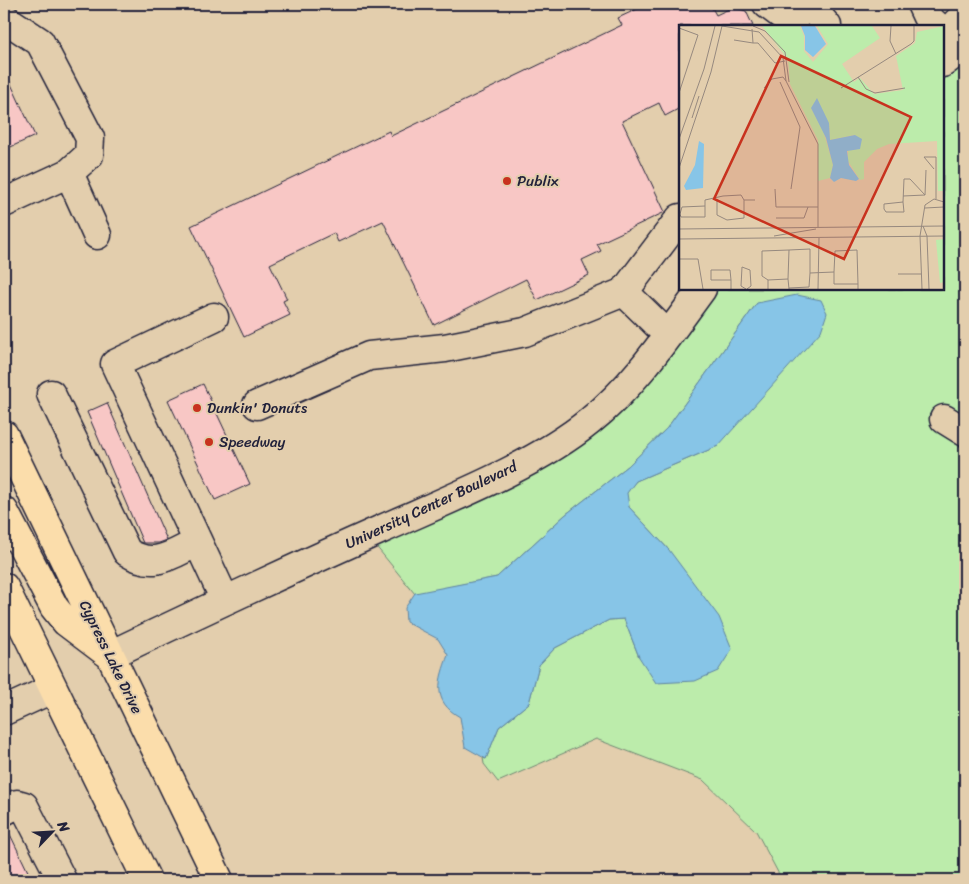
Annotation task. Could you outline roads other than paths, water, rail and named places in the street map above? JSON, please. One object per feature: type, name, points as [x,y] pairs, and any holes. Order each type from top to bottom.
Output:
[{"type":"main road","name":"Cypress Lake Drive","points":[[4,435],[219,880]]},
{"type":"main road","points":[[4,511],[54,607],[66,622],[110,655]]},
{"type":"main road","points":[[4,587],[52,689],[147,880]]},
{"type":"street","points":[[767,4],[792,25]]},
{"type":"street","points":[[800,4],[817,14],[826,25]]},
{"type":"street","points":[[921,4],[927,17],[934,25]]},
{"type":"street","points":[[948,41],[965,14]]},
{"type":"street","points":[[4,18],[40,42],[90,138],[89,155],[69,173],[4,203]]},
{"type":"street","points":[[69,173],[97,235]]},
{"type":"street","points":[[257,405],[370,356],[445,348],[525,332],[624,292],[679,219]]},
{"type":"street","name":"University Center Boulevard","points":[[110,655],[225,600],[457,495],[531,459],[572,435],[622,390],[668,335],[701,290]]},
{"type":"street","points":[[624,292],[668,335]]},
{"type":"street","points":[[214,317],[115,364],[225,600]]},
{"type":"street","points":[[51,394],[127,552],[148,561],[158,561],[198,542]]},
{"type":"street","points":[[4,711],[52,689]]},
{"type":"street","points":[[4,810],[17,804],[24,806],[62,880]]},
{"type":"water","points":[[797,295],[821,300],[827,313],[821,331],[718,446],[636,481],[627,493],[629,507],[669,550],[719,617],[732,649],[718,671],[695,681],[656,683],[639,657],[624,619],[609,620],[555,648],[539,665],[529,703],[499,727],[486,759],[465,747],[460,717],[451,711],[441,697],[440,681],[448,655],[438,639],[406,622],[405,608],[415,593],[497,577],[565,515],[628,466],[667,428],[757,303]]},
{"type":"place","name":"Publix","points":[[507,181]]},
{"type":"place","name":"Dunkin' Donuts","points":[[197,408]]},
{"type":"place","name":"Speedway","points":[[209,442]]}]
